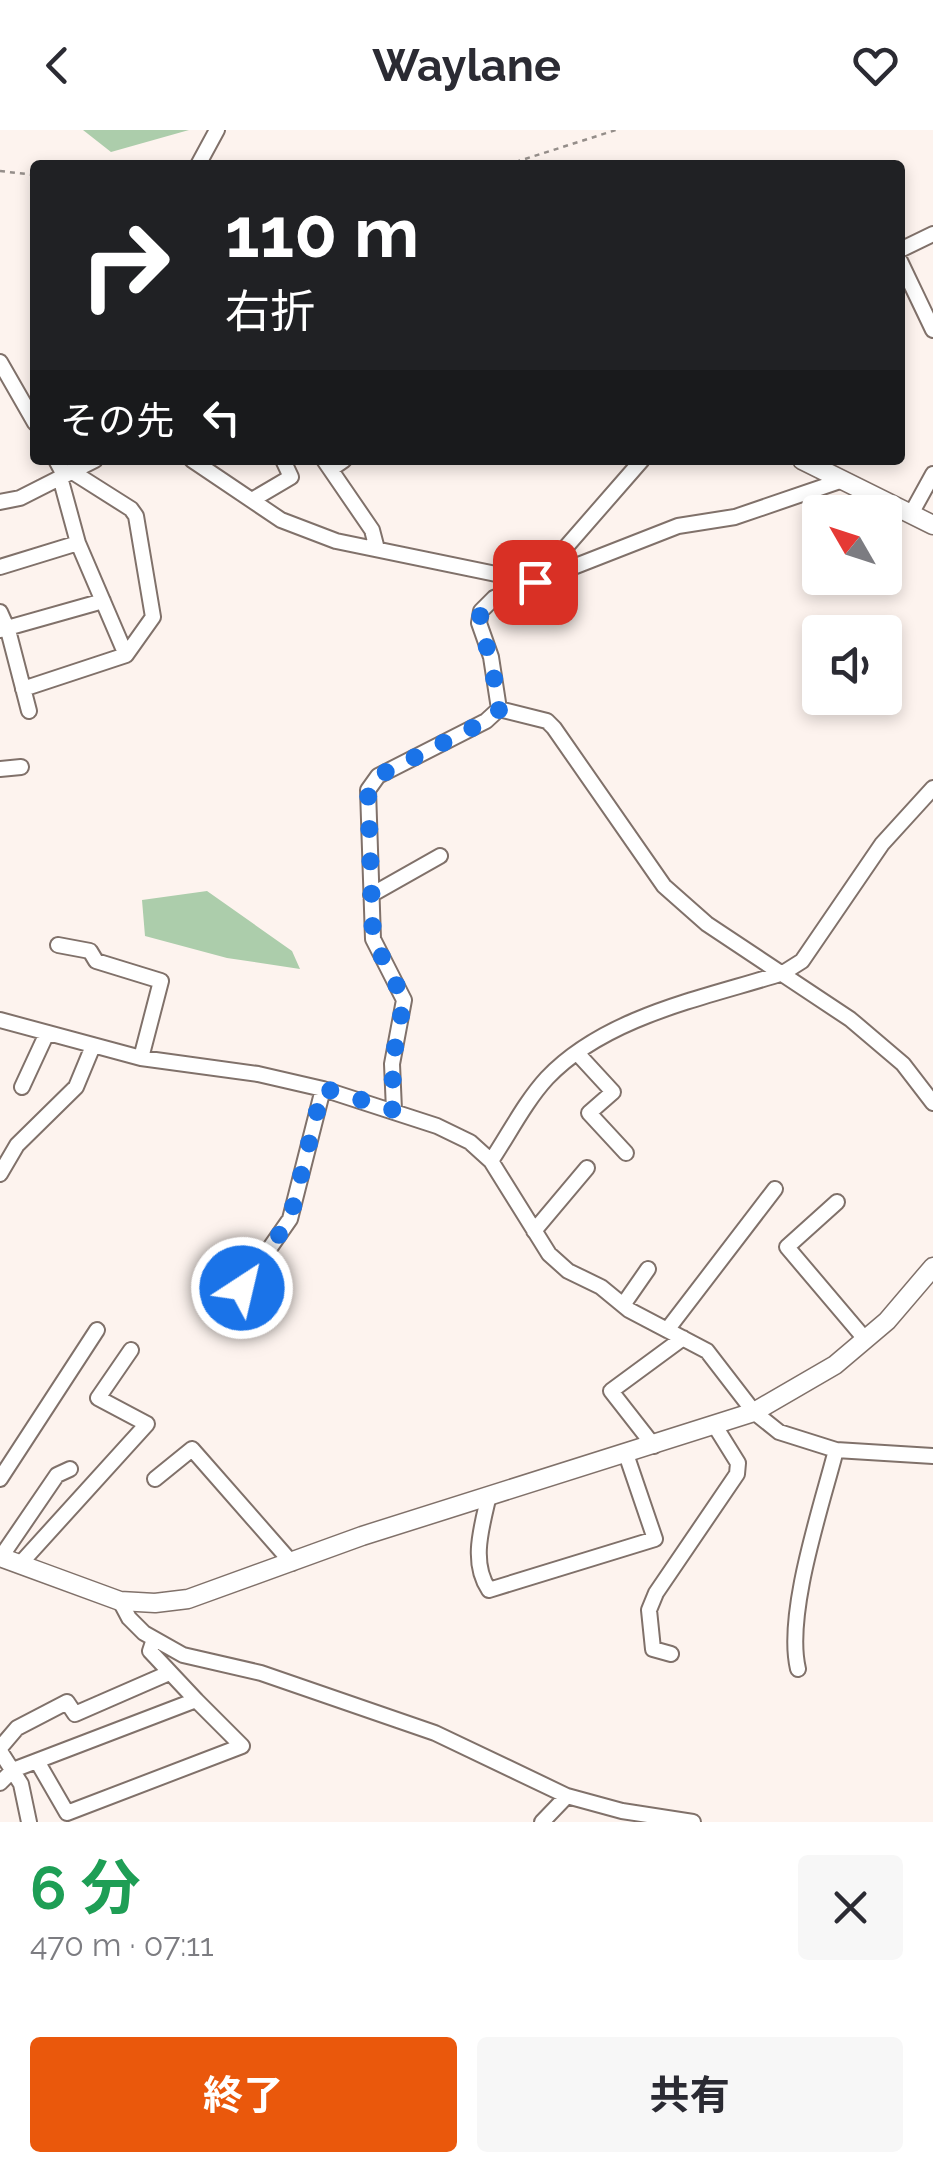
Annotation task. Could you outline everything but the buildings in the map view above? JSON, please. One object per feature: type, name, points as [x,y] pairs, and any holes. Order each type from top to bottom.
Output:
[{"type":"street","points":[[201,160],[216,130]]},
{"type":"street","points":[[905,248],[933,234]]},
{"type":"street","points":[[905,271],[933,330]]},
{"type":"street","points":[[0,362],[30,414]]},
{"type":"street","points":[[60,465],[66,474],[78,542],[126,655]]},
{"type":"street","points":[[0,502],[20,498],[85,465]]},
{"type":"street","points":[[200,465],[281,520],[336,541],[535,582]]},
{"type":"street","points":[[252,500],[292,477],[286,465]]},
{"type":"street","points":[[328,465],[372,530],[377,548]]},
{"type":"street","points":[[535,582],[638,465]]},
{"type":"street","points":[[812,465],[933,525]]},
{"type":"street","points":[[23,689],[126,655],[153,617],[136,516],[131,509],[66,474]]},
{"type":"street","points":[[911,514],[933,474]]},
{"type":"street","points":[[500,709],[479,623],[481,611],[494,598],[678,526],[735,517],[842,480]]},
{"type":"street","points":[[0,568],[78,542]]},
{"type":"street","points":[[4,630],[103,602]]},
{"type":"street","points":[[0,612],[28,711]]},
{"type":"street","points":[[394,1110],[392,1064],[404,1000],[373,939],[368,790],[378,776],[486,721],[500,709]]},
{"type":"street","points":[[500,709],[547,721],[664,886],[706,924],[783,972],[872,1037],[903,1064],[933,1103]]},
{"type":"street","points":[[0,769],[20,767]]},
{"type":"street","points":[[491,1161],[544,1081],[603,1036],[637,1020],[783,972],[802,961],[882,844],[933,788]]},
{"type":"street","points":[[370,895],[440,856]]},
{"type":"street","points":[[58,945],[90,951],[96,960],[161,981],[140,1058]]},
{"type":"street","points":[[0,1020],[140,1058],[258,1074],[323,1088],[394,1110],[470,1142],[491,1161],[548,1254],[622,1305],[706,1350],[754,1412],[779,1432],[836,1450],[933,1456]]},
{"type":"street","points":[[22,1087],[47,1034]]},
{"type":"street","points":[[0,1174],[17,1145],[76,1087],[93,1046]]},
{"type":"street","points":[[578,1054],[612,1092],[589,1113],[626,1153]]},
{"type":"street","points":[[242,1288],[290,1219],[323,1088]]},
{"type":"street","points":[[534,1230],[587,1168]]},
{"type":"street","points":[[667,1330],[775,1190]]},
{"type":"street","points":[[837,1202],[787,1247],[865,1340]]},
{"type":"street","points":[[70,1469],[57,1475],[1,1557],[120,1601],[155,1603],[188,1599],[489,1496],[754,1412],[835,1364],[865,1340],[933,1268]]},
{"type":"street","points":[[622,1305],[648,1269]]},
{"type":"street","points":[[0,1479],[97,1330]]},
{"type":"street","points":[[654,1446],[611,1392],[682,1338]]},
{"type":"street","points":[[20,1564],[147,1424],[98,1398],[131,1350]]},
{"type":"street","points":[[671,1654],[653,1649],[649,1610],[737,1474],[738,1463],[715,1426]]},
{"type":"street","points":[[155,1479],[192,1448],[292,1562]]},
{"type":"street","points":[[798,1669],[793,1649],[806,1573],[836,1450]]},
{"type":"street","points":[[489,1496],[478,1550],[480,1576],[489,1590],[655,1539],[626,1454]]},
{"type":"street","points":[[120,1601],[128,1618],[154,1639],[182,1654],[261,1673],[435,1732],[567,1796],[622,1811],[693,1822]]},
{"type":"street","points":[[36,1761],[67,1813],[242,1746],[150,1651],[154,1639]]},
{"type":"street","points":[[29,1822],[21,1784],[0,1749],[16,1728],[67,1702],[75,1714],[133,1692],[169,1673]]},
{"type":"street","points":[[0,1783],[13,1770],[196,1700]]},
{"type":"street","points":[[542,1822],[567,1796]]},
{"type":"path","points":[[522,160],[616,130]]},
{"type":"path","points":[[0,171],[30,175]]},
{"type":"green space","points":[[83,130],[189,130],[111,152]]},
{"type":"green space","points":[[207,891],[292,951],[300,969],[227,958],[145,936],[142,900]]},
{"type":"route","points":[[242,1288],[290,1219],[323,1088],[394,1110],[392,1064],[404,1000],[373,939],[368,790],[378,776],[394,766],[486,721],[500,709],[479,623],[481,611],[494,598],[535,582]]}]
